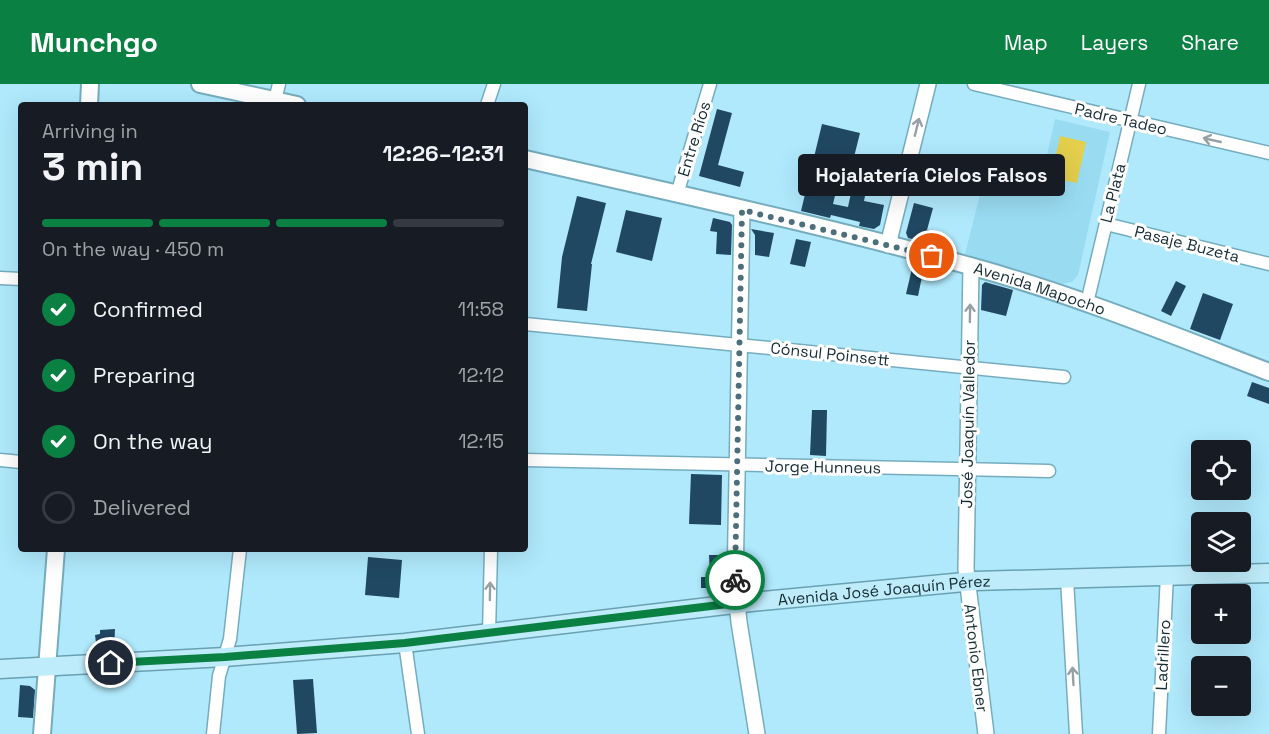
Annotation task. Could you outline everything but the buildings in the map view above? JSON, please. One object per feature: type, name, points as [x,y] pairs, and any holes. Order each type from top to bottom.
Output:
[{"type":"main road","points":[[89,102],[90,84]]},
{"type":"main road","points":[[200,84],[287,100]]},
{"type":"main road","name":"Avenida Mapocho","points":[[528,160],[971,266],[1087,303],[1269,372]]},
{"type":"main road","points":[[42,734],[56,552]]},
{"type":"main road","name":"Avenida José Joaquín Pérez","points":[[0,669],[225,657],[405,643],[736,603],[967,582],[1269,573]]},
{"type":"street","points":[[488,102],[494,84]]},
{"type":"street","name":"Entre Ríos","points":[[677,195],[710,84]]},
{"type":"street","points":[[888,245],[928,84]]},
{"type":"street","name":"Padre Tadeo","points":[[974,84],[1269,153]]},
{"type":"street","name":"La Plata","points":[[1087,303],[1139,84]]},
{"type":"street","points":[[742,210],[736,603],[757,734]]},
{"type":"street","name":"Pasaje Buzeta","points":[[1106,224],[1269,264]]},
{"type":"street","name":"José Joaquín Valledor","points":[[967,582],[971,266]]},
{"type":"street","points":[[0,278],[18,279]]},
{"type":"street","name":"Cónsul Poinsett","points":[[528,324],[1064,377]]},
{"type":"street","points":[[0,460],[18,462]]},
{"type":"street","name":"Jorge Hunneus","points":[[528,460],[1049,471]]},
{"type":"street","points":[[213,734],[219,676],[230,639],[240,552]]},
{"type":"street","points":[[489,634],[491,552]]},
{"type":"street","name":"Ladrillero","points":[[1159,734],[1167,575]]},
{"type":"street","points":[[1067,579],[1076,734]]},
{"type":"street","name":"Antonio Ebner","points":[[967,582],[986,734]]},
{"type":"street","points":[[405,643],[418,734]]},
{"type":"shaded area","points":[[1055,119],[1110,132],[1078,275],[1072,282],[1062,284],[965,254],[987,167],[1041,182]]},
{"type":"shaded area","points":[[1060,136],[1086,142],[1077,183],[1051,178]]},
{"type":"way so far","points":[[735,580],[742,210],[932,256]]},
{"type":"place","name":"Hojalatería Cielos Falsos","points":[[932,256]]},
{"type":"route","points":[[111,663],[405,643],[736,603],[735,580]]}]
